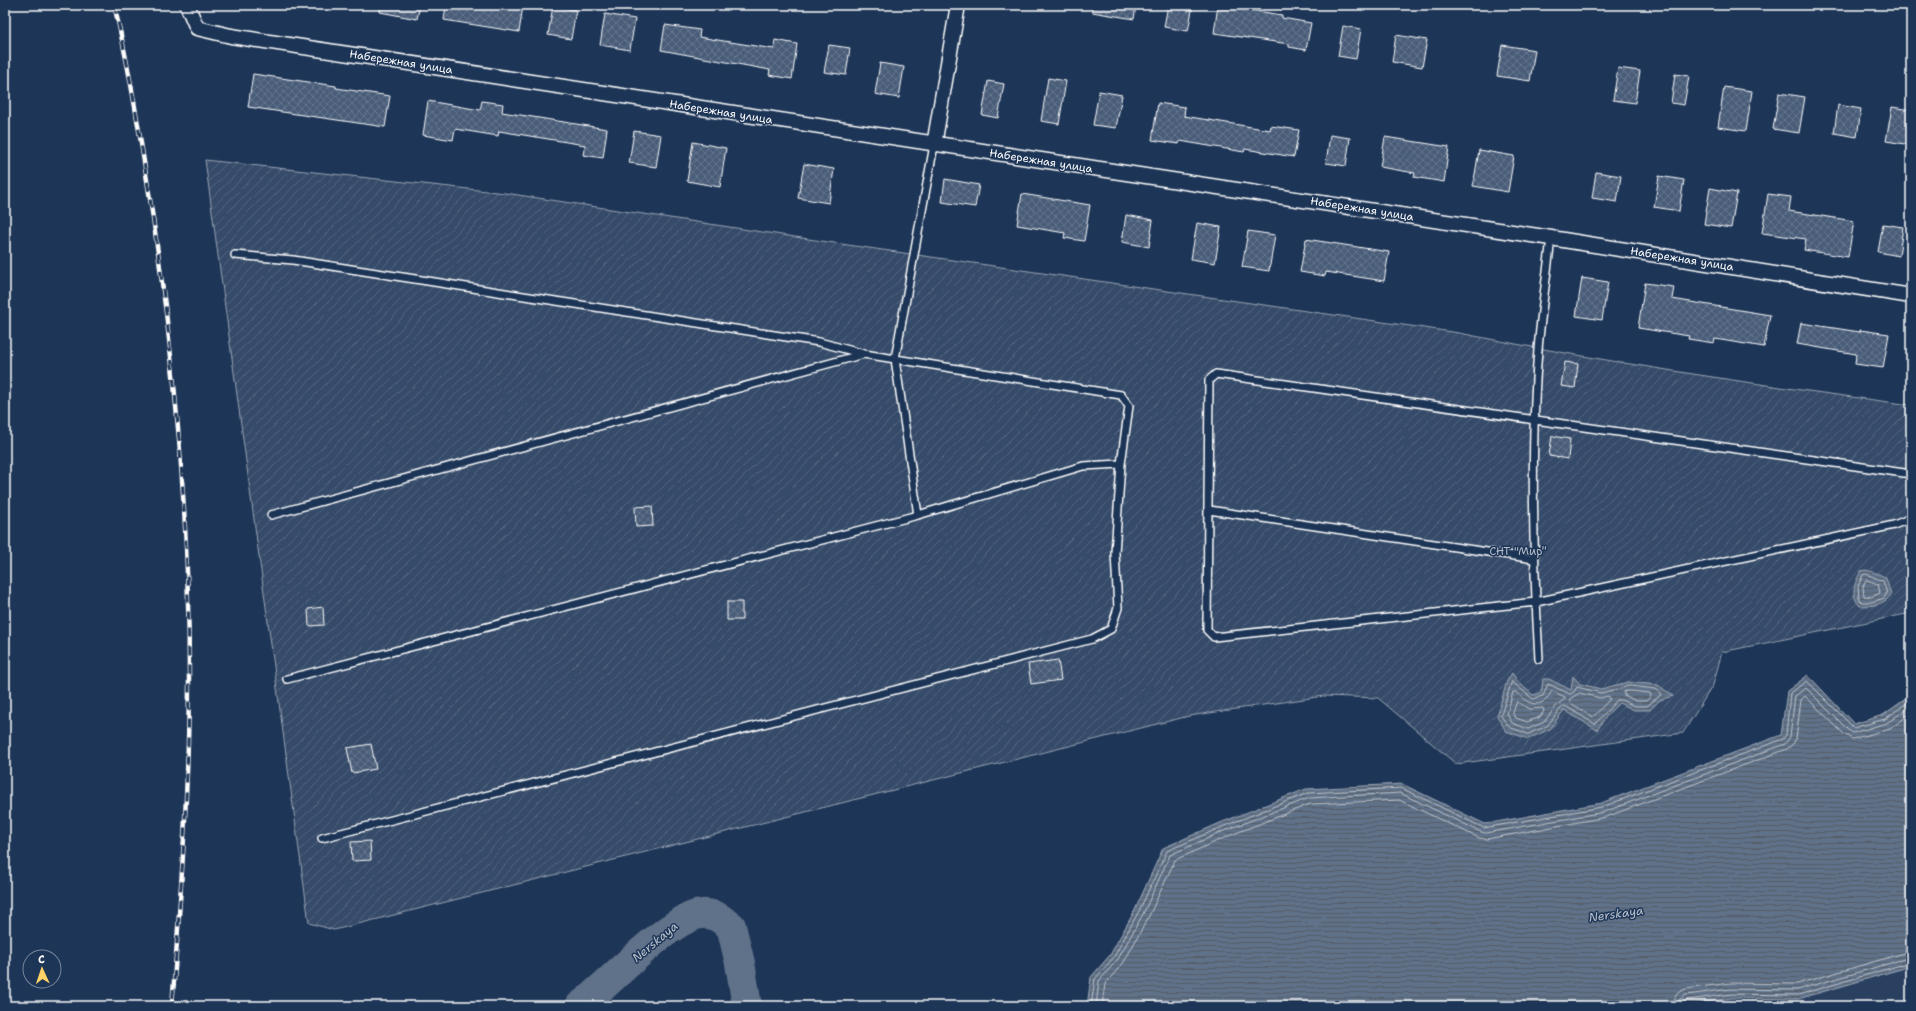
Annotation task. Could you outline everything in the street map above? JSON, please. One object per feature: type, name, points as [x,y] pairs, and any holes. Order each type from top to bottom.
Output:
[{"type":"street","name":"Набережная улица","points":[[186,5],[197,28],[231,36],[934,145],[1551,238],[1911,296]]},
{"type":"street","points":[[934,145],[958,5]]},
{"type":"lane","points":[[918,515],[895,359],[934,145]]},
{"type":"lane","points":[[1539,659],[1534,559],[1534,421],[1538,349],[1551,238]]},
{"type":"lane","points":[[235,255],[293,260],[811,341],[864,354],[1121,395],[1129,406],[1121,464],[1115,553],[1118,608],[1111,629],[1092,639],[322,838]]},
{"type":"lane","points":[[272,515],[864,354]]},
{"type":"lane","points":[[1911,474],[1534,421],[1216,374],[1209,380],[1207,630],[1214,637],[1536,602],[1894,525],[1911,518]]},
{"type":"lane","points":[[287,679],[918,515],[1083,466],[1121,464]]},
{"type":"lane","points":[[1209,510],[1534,559]]},
{"type":"shaded area","points":[[1911,966],[1911,1006],[1681,1006],[1732,998],[1799,999]]},
{"type":"green space","name":"СНТ \"Мир\"","points":[[205,160],[505,193],[848,245],[1459,333],[1685,373],[1911,405],[1911,613],[1722,652],[1713,685],[1683,733],[1456,764],[1378,698],[1324,696],[1189,716],[334,930],[309,923]]},
{"type":"water","points":[[1866,570],[1886,578],[1891,595],[1881,603],[1860,606],[1855,598],[1854,589],[1856,580],[1861,571]]},
{"type":"water","points":[[1512,673],[1519,683],[1533,695],[1541,693],[1543,679],[1549,679],[1571,690],[1573,676],[1580,684],[1601,689],[1628,682],[1658,685],[1673,696],[1660,700],[1650,710],[1634,710],[1619,703],[1608,714],[1597,730],[1564,710],[1550,729],[1528,739],[1506,731],[1497,716],[1507,681]]},
{"type":"water","points":[[1808,675],[1854,724],[1883,715],[1911,695],[1911,966],[1798,999],[1732,998],[1681,1006],[1087,1006],[1091,977],[1110,955],[1135,910],[1163,848],[1220,823],[1306,789],[1402,784],[1485,824],[1601,803],[1781,735],[1787,691]]},
{"type":"building","points":[[380,5],[420,5],[417,19],[380,12]]},
{"type":"building","points":[[446,5],[523,6],[519,32],[444,20]]},
{"type":"building","points":[[1092,5],[1136,5],[1134,19],[1092,12]]},
{"type":"building","points":[[1168,5],[1193,5],[1188,31],[1164,27]]},
{"type":"building","points":[[1218,5],[1282,15],[1282,18],[1311,23],[1306,50],[1289,47],[1289,44],[1214,33]]},
{"type":"building","points":[[553,6],[576,10],[571,39],[548,35]]},
{"type":"building","points":[[605,14],[635,19],[630,50],[600,45]]},
{"type":"building","points":[[665,25],[700,30],[699,37],[774,49],[775,40],[797,44],[792,79],[769,75],[770,70],[661,50]]},
{"type":"building","points":[[1343,26],[1361,29],[1356,59],[1338,56]]},
{"type":"building","points":[[1396,35],[1427,40],[1422,67],[1392,62]]},
{"type":"building","points":[[829,45],[850,48],[846,75],[824,72]]},
{"type":"building","points":[[1502,45],[1535,50],[1530,81],[1497,76]]},
{"type":"building","points":[[880,63],[904,67],[899,98],[875,94]]},
{"type":"building","points":[[1618,68],[1640,71],[1635,103],[1613,100]]},
{"type":"building","points":[[253,74],[336,86],[336,88],[390,96],[385,127],[248,107]]},
{"type":"building","points":[[1675,74],[1689,76],[1684,105],[1671,103]]},
{"type":"building","points":[[1048,78],[1066,81],[1059,124],[1041,121]]},
{"type":"building","points":[[988,81],[1004,84],[998,118],[982,115]]},
{"type":"building","points":[[1724,87],[1752,91],[1746,131],[1718,127]]},
{"type":"building","points":[[1099,91],[1122,95],[1116,128],[1093,125]]},
{"type":"building","points":[[1779,93],[1805,97],[1799,133],[1773,129]]},
{"type":"building","points":[[428,101],[480,110],[482,101],[503,104],[502,112],[607,129],[603,158],[583,155],[585,145],[499,131],[498,136],[455,129],[453,140],[423,135]]},
{"type":"building","points":[[1158,103],[1185,107],[1184,116],[1270,130],[1271,126],[1299,130],[1294,157],[1245,149],[1244,152],[1180,141],[1179,144],[1152,140]]},
{"type":"building","points":[[1838,105],[1861,109],[1857,137],[1834,133]]},
{"type":"building","points":[[1892,107],[1911,110],[1911,145],[1886,141]]},
{"type":"building","points":[[634,131],[661,135],[656,167],[629,163]]},
{"type":"building","points":[[1330,135],[1350,138],[1346,166],[1326,163]]},
{"type":"building","points":[[1385,137],[1449,147],[1444,182],[1414,177],[1415,173],[1380,167]]},
{"type":"building","points":[[693,142],[726,148],[720,187],[687,181]]},
{"type":"building","points":[[1479,150],[1514,156],[1508,192],[1473,186]]},
{"type":"building","points":[[804,164],[834,169],[829,203],[798,198]]},
{"type":"building","points":[[1596,172],[1621,176],[1617,202],[1592,198]]},
{"type":"building","points":[[1659,176],[1684,180],[1679,211],[1654,207]]},
{"type":"building","points":[[945,179],[979,185],[975,207],[942,202]]},
{"type":"building","points":[[1710,188],[1737,193],[1731,228],[1704,224]]},
{"type":"building","points":[[1022,194],[1090,205],[1084,241],[1064,238],[1065,233],[1017,225]]},
{"type":"building","points":[[1768,194],[1791,197],[1789,211],[1854,221],[1848,257],[1804,250],[1806,239],[1762,233]]},
{"type":"building","points":[[1126,215],[1153,220],[1149,247],[1122,242]]},
{"type":"building","points":[[1197,223],[1221,227],[1215,263],[1191,259]]},
{"type":"building","points":[[1883,224],[1903,227],[1899,256],[1878,252]]},
{"type":"building","points":[[1248,231],[1275,235],[1269,271],[1242,267]]},
{"type":"building","points":[[1306,239],[1389,252],[1384,281],[1326,272],[1325,276],[1300,272]]},
{"type":"building","points":[[1582,278],[1608,282],[1602,320],[1576,316]]},
{"type":"building","points":[[1645,283],[1674,287],[1672,299],[1770,315],[1764,347],[1715,339],[1714,343],[1688,339],[1689,336],[1638,328]]},
{"type":"building","points":[[1801,323],[1860,332],[1860,330],[1889,334],[1883,368],[1855,364],[1856,354],[1797,344]]},
{"type":"building","points":[[1565,362],[1578,364],[1575,388],[1561,386]]},
{"type":"building","points":[[1552,436],[1570,439],[1568,459],[1549,456]]},
{"type":"building","points":[[652,506],[653,526],[636,527],[635,507]]},
{"type":"building","points":[[727,602],[742,602],[742,620],[727,620]]},
{"type":"building","points":[[323,607],[324,625],[309,626],[308,609]]},
{"type":"building","points":[[1058,660],[1061,680],[1031,684],[1028,664]]},
{"type":"building","points":[[371,744],[376,769],[352,773],[347,748]]},
{"type":"building","points":[[370,841],[371,860],[352,861],[351,842]]},
{"type":"waterway","name":"Nerskaya","points":[[580,1006],[656,939],[688,918],[701,914],[709,914],[717,917],[731,926],[740,963],[747,1006]]},
{"type":"railway","points":[[114,5],[132,90],[156,236],[178,422],[183,485],[188,610],[189,715],[184,840],[172,1006]]}]
